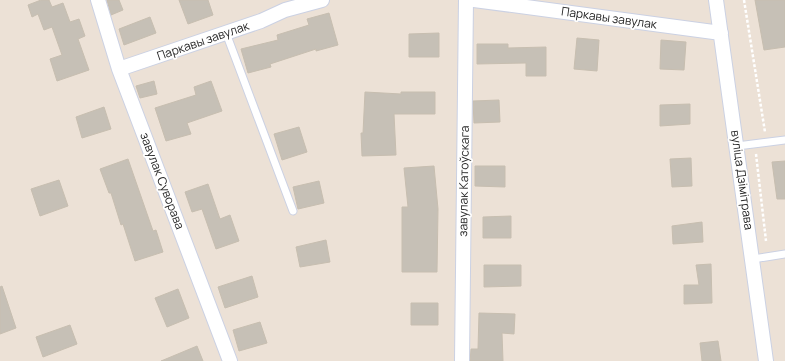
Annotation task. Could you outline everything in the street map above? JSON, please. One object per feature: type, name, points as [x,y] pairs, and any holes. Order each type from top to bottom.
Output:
[{"type":"street","name":"завулак Суворава","points":[[98,0],[119,69],[230,361]]},
{"type":"street","name":"Паркавы завулак","points":[[119,69],[261,22],[283,5],[322,0]]},
{"type":"street","name":"завулак Катоўскага","points":[[462,361],[466,0]]},
{"type":"street","name":"Паркавы завулак","points":[[474,0],[721,33]]},
{"type":"street","name":"вуліца Дзімітрава","points":[[716,0],[738,146],[766,361]]},
{"type":"lane","points":[[226,33],[293,211]]},
{"type":"lane","points":[[738,146],[785,140]]},
{"type":"lane","points":[[753,259],[785,254]]},
{"type":"path","points":[[744,0],[767,143]]},
{"type":"building","points":[[41,0],[49,0],[52,7],[63,3],[70,22],[79,19],[85,36],[78,39],[89,70],[57,81],[50,59],[62,55],[52,27],[44,30],[38,14],[32,17],[28,5]]},
{"type":"building","points":[[107,0],[119,0],[123,10],[111,15]]},
{"type":"building","points":[[179,0],[208,0],[213,15],[188,24]]},
{"type":"building","points":[[755,0],[785,0],[785,47],[764,50]]},
{"type":"building","points":[[329,13],[338,45],[316,51],[316,49],[270,64],[271,67],[248,73],[241,49],[278,40],[277,35],[309,25],[307,19]]},
{"type":"building","points":[[150,17],[156,33],[124,45],[119,29]]},
{"type":"building","points":[[439,33],[439,57],[409,57],[409,34]]},
{"type":"building","points":[[577,38],[599,40],[597,71],[574,69]]},
{"type":"building","points":[[661,40],[686,42],[684,70],[660,69]]},
{"type":"building","points":[[477,44],[508,44],[508,48],[546,47],[546,76],[526,76],[526,63],[477,64]]},
{"type":"building","points":[[154,81],[157,94],[140,98],[136,86]]},
{"type":"building","points":[[211,81],[222,111],[187,123],[191,134],[166,141],[155,108],[196,95],[194,87]]},
{"type":"building","points":[[365,92],[401,94],[401,92],[435,92],[435,114],[394,114],[396,155],[362,156],[361,133],[363,133]]},
{"type":"building","points":[[499,100],[500,122],[474,123],[473,101]]},
{"type":"building","points":[[690,104],[690,124],[660,126],[660,105]]},
{"type":"building","points":[[104,107],[111,129],[82,138],[76,117]]},
{"type":"building","points":[[299,127],[307,152],[282,160],[274,134]]},
{"type":"building","points":[[691,158],[692,186],[672,187],[670,159]]},
{"type":"building","points":[[128,159],[153,231],[156,230],[163,252],[135,261],[123,224],[121,225],[111,193],[109,193],[100,169]]},
{"type":"building","points":[[785,161],[785,199],[777,199],[772,162]]},
{"type":"building","points":[[434,166],[438,209],[437,272],[402,272],[402,207],[408,207],[404,168]]},
{"type":"building","points":[[475,166],[505,166],[505,187],[475,186]]},
{"type":"building","points":[[59,180],[68,206],[40,216],[31,189]]},
{"type":"building","points":[[319,181],[324,203],[298,209],[293,187]]},
{"type":"building","points":[[208,184],[220,219],[230,215],[239,241],[216,249],[202,209],[192,212],[185,192]]},
{"type":"building","points":[[511,216],[511,238],[483,238],[483,217]]},
{"type":"building","points":[[702,222],[703,242],[673,244],[672,226]]},
{"type":"building","points":[[326,240],[330,262],[300,267],[296,247]]},
{"type":"building","points":[[711,264],[712,303],[684,304],[684,285],[699,285],[696,265]]},
{"type":"building","points":[[484,265],[521,265],[521,286],[484,287]]},
{"type":"building","points":[[252,276],[258,297],[225,308],[218,287]]},
{"type":"building","points":[[2,286],[16,328],[0,334],[0,287]]},
{"type":"building","points":[[178,289],[189,318],[167,327],[155,298]]},
{"type":"building","points":[[411,303],[438,303],[438,325],[411,325]]},
{"type":"building","points":[[479,313],[515,314],[514,334],[502,333],[503,361],[470,361],[471,349],[478,349]]},
{"type":"building","points":[[260,322],[267,343],[239,351],[233,330]]},
{"type":"building","points":[[70,325],[77,344],[43,357],[36,337]]},
{"type":"building","points":[[718,341],[721,361],[702,361],[700,343]]},
{"type":"building","points":[[197,346],[203,361],[161,361]]}]
